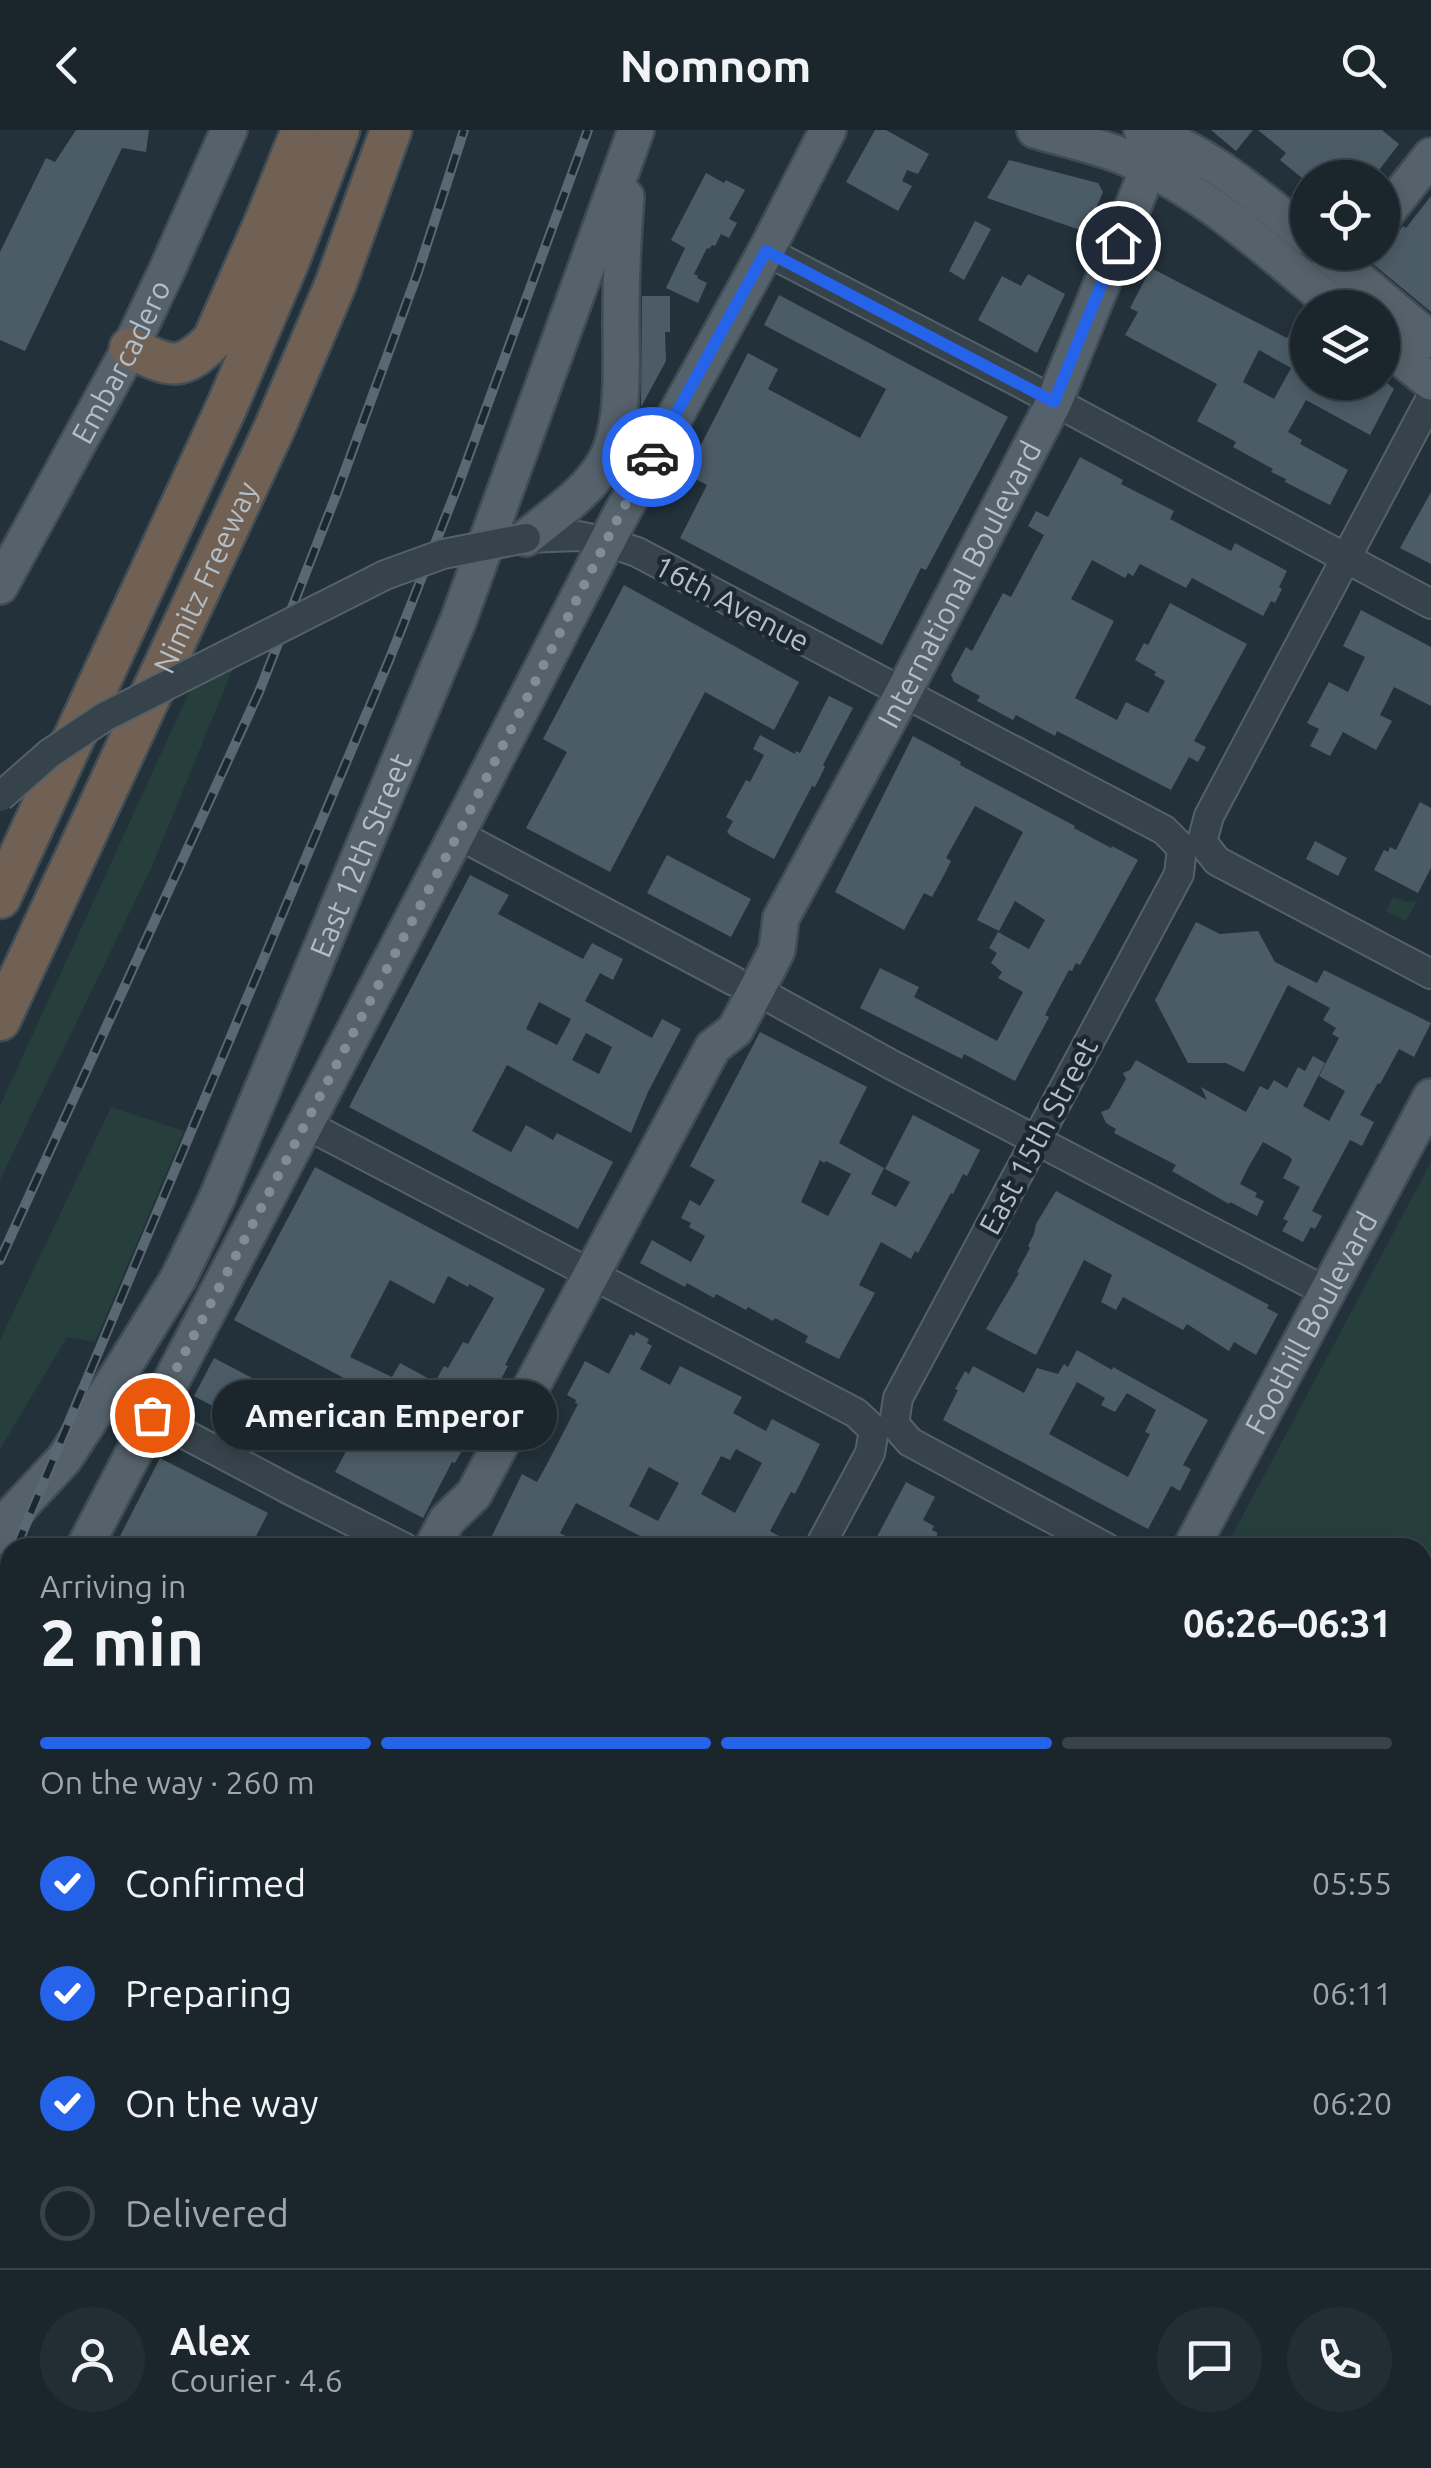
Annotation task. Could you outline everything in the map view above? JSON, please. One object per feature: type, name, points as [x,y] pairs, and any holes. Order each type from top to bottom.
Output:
[{"type":"highway","points":[[130,348],[161,362],[186,363],[212,340],[302,130]]},
{"type":"highway","name":"Nimitz Freeway","points":[[0,898],[227,406],[339,130]]},
{"type":"highway","name":"Nimitz Freeway","points":[[0,1020],[274,427],[336,283],[391,130]]},
{"type":"main road","name":"Embarcadero","points":[[0,586],[130,348],[229,130]]},
{"type":"main road","points":[[89,1538],[607,542],[828,130]]},
{"type":"main road","points":[[1035,130],[1118,154],[1190,192],[1316,290]]},
{"type":"main road","points":[[1156,132],[1212,161],[1290,223]]},
{"type":"main road","name":"International Boulevard","points":[[438,1538],[448,1520],[474,1494],[713,1047],[735,1030],[745,985],[777,950],[781,918],[1054,402],[1148,170],[1156,132]]},
{"type":"main road","points":[[539,532],[574,500],[604,463],[615,436],[622,247],[633,138]]},
{"type":"main road","name":"East 12th Street","points":[[0,1536],[12,1515],[64,1459],[178,1279],[252,1118],[458,622],[633,138]]},
{"type":"main road","points":[[1400,195],[1431,156]]},
{"type":"main road","points":[[1356,270],[1431,340]]},
{"type":"main road","points":[[1400,357],[1431,382]]},
{"type":"main road","name":"Foothill Boulevard","points":[[1196,1538],[1431,1097]]},
{"type":"main road","name":"International Boulevard","points":[[464,1538],[474,1494]]},
{"type":"street","points":[[766,251],[1431,604]]},
{"type":"street","name":"East 15th Street","points":[[824,1538],[1431,398]]},
{"type":"street","name":"16th Avenue","points":[[0,798],[50,753],[106,716],[385,575],[443,554],[539,532],[578,536],[638,552],[1431,974]]},
{"type":"street","points":[[458,834],[1327,1292]]},
{"type":"street","points":[[304,1124],[1088,1538]]},
{"type":"street","points":[[107,1393],[386,1538]]},
{"type":"green space","points":[[233,668],[153,864],[0,1180],[0,1106],[190,690]]},
{"type":"green space","points":[[1393,897],[1408,902],[1418,900],[1406,921],[1386,911]]},
{"type":"green space","points":[[111,1107],[184,1131],[95,1342],[67,1337],[0,1449],[0,1340]]},
{"type":"green space","points":[[1431,1162],[1431,1538],[1231,1538]]},
{"type":"pier","points":[[0,130],[26,130],[0,172]]},
{"type":"building","points":[[76,130],[149,130],[146,152],[122,148],[25,351],[0,340],[0,252],[46,158],[55,162]]},
{"type":"building","points":[[875,130],[886,130],[929,154],[918,174],[907,170],[902,181],[912,186],[898,211],[846,182]]},
{"type":"building","points":[[1211,130],[1253,130],[1236,151]]},
{"type":"building","points":[[1258,130],[1382,130],[1399,144],[1387,160],[1290,160],[1290,168],[1280,160],[1286,153]]},
{"type":"building","points":[[1009,160],[1098,183],[1103,192],[1086,232],[987,198]]},
{"type":"building","points":[[706,173],[745,190],[729,219],[737,223],[729,238],[721,234],[715,246],[707,248],[694,274],[707,283],[698,303],[666,288],[685,248],[671,240]]},
{"type":"building","points":[[1431,196],[1431,312],[1380,270],[1400,270],[1400,230],[1406,228]]},
{"type":"building","points":[[975,221],[991,229],[964,280],[949,271]]},
{"type":"building","points":[[1151,268],[1287,338],[1290,332],[1290,367],[1259,350],[1243,382],[1274,399],[1290,370],[1290,400],[1306,400],[1288,432],[1302,440],[1300,444],[1348,470],[1330,505],[1285,482],[1286,479],[1271,472],[1273,469],[1233,447],[1236,442],[1197,421],[1217,384],[1125,335],[1138,312],[1130,308]]},
{"type":"building","points":[[1028,274],[1065,294],[1037,353],[978,320],[1002,276],[1021,286]]},
{"type":"building","points":[[779,295],[1008,417],[926,570],[921,568],[882,645],[680,538],[707,485],[686,474],[748,353],[778,369],[768,389],[860,438],[886,389],[764,325]]},
{"type":"building","points":[[642,296],[670,296],[670,332],[665,332],[666,361],[641,407]]},
{"type":"building","points":[[1306,400],[1388,400],[1370,435]]},
{"type":"building","points":[[1080,457],[1174,511],[1170,519],[1231,551],[1235,543],[1287,571],[1275,603],[1271,601],[1263,616],[1192,578],[1186,588],[1140,564],[1133,576],[1128,573],[1125,578],[1092,560],[1071,599],[1114,621],[1075,698],[1117,720],[1126,702],[1148,713],[1165,681],[1135,660],[1144,643],[1148,645],[1170,603],[1247,644],[1194,741],[1206,747],[1198,762],[1189,757],[1171,790],[1057,731],[1055,736],[1016,715],[1013,720],[977,701],[980,696],[954,682],[951,675],[966,647],[972,651],[1003,593],[1011,597],[1044,535],[1028,526],[1036,511],[1048,517]]},
{"type":"building","points":[[1431,492],[1431,564],[1400,548]]},
{"type":"building","points":[[624,585],[799,682],[774,730],[705,692],[610,872],[526,828],[567,752],[543,739]]},
{"type":"building","points":[[1361,610],[1431,647],[1431,706],[1394,687],[1380,715],[1392,721],[1376,750],[1343,732],[1330,756],[1310,746],[1319,729],[1307,723],[1329,682],[1348,692],[1365,657],[1343,646]]},
{"type":"building","points":[[829,696],[853,708],[774,859],[731,836],[727,832],[733,821],[726,817],[764,755],[753,749],[760,735],[800,753]]},
{"type":"building","points":[[913,736],[1138,860],[1080,965],[1076,963],[1069,970],[1015,1081],[860,1008],[880,968],[919,987],[914,997],[997,1041],[1023,992],[998,978],[1002,972],[991,963],[997,953],[989,948],[998,932],[1029,949],[1045,920],[1015,901],[999,931],[977,920],[1023,832],[975,806],[946,858],[951,861],[932,897],[924,893],[904,930],[835,892]]},
{"type":"building","points":[[1420,802],[1431,808],[1431,868],[1418,893],[1374,870],[1384,850],[1396,850]]},
{"type":"building","points":[[1315,841],[1347,858],[1338,876],[1306,859]]},
{"type":"building","points":[[667,855],[751,899],[731,937],[647,893]]},
{"type":"building","points":[[470,875],[509,895],[498,914],[583,959],[592,943],[623,959],[613,980],[600,973],[585,1001],[652,1038],[662,1019],[681,1029],[631,1133],[507,1065],[472,1131],[511,1152],[526,1125],[553,1140],[557,1133],[613,1162],[578,1229],[349,1107]],"holes":[[[539,1002],[571,1019],[557,1045],[526,1029]],[[586,1033],[612,1047],[599,1074],[572,1060]]]},
{"type":"building","points":[[1196,922],[1220,934],[1258,931],[1275,962],[1317,983],[1324,970],[1431,1023],[1414,1057],[1399,1049],[1378,1083],[1360,1115],[1374,1122],[1362,1146],[1350,1140],[1312,1211],[1322,1216],[1303,1242],[1282,1231],[1288,1221],[1283,1219],[1300,1187],[1283,1178],[1290,1157],[1263,1142],[1248,1168],[1240,1184],[1264,1201],[1257,1216],[1172,1171],[1176,1165],[1114,1133],[1116,1129],[1106,1123],[1101,1112],[1109,1109],[1126,1079],[1123,1073],[1136,1060],[1207,1100],[1201,1087],[1246,1112],[1260,1086],[1268,1090],[1274,1080],[1287,1088],[1298,1067],[1305,1071],[1313,1056],[1325,1063],[1303,1106],[1329,1121],[1345,1091],[1319,1076],[1339,1038],[1332,1034],[1336,1028],[1323,1020],[1330,1008],[1288,985],[1244,1072],[1226,1063],[1188,1063],[1155,1000]]},
{"type":"building","points":[[760,1032],[867,1087],[839,1143],[884,1168],[871,1194],[896,1207],[910,1182],[885,1169],[913,1115],[980,1150],[918,1253],[915,1251],[911,1259],[881,1242],[859,1285],[875,1293],[839,1359],[805,1342],[808,1336],[775,1318],[773,1321],[716,1294],[714,1298],[687,1283],[685,1287],[640,1263],[652,1240],[691,1262],[705,1236],[681,1218],[690,1200],[700,1206],[715,1180],[690,1166]],"holes":[[[820,1160],[851,1174],[828,1216],[801,1202]]]},
{"type":"building","points":[[315,1167],[545,1289],[505,1365],[508,1366],[423,1518],[335,1472],[366,1414],[347,1404],[357,1385],[234,1320]],"holes":[[[448,1276],[468,1287],[469,1284],[494,1298],[468,1344],[463,1342],[435,1382],[400,1363],[392,1377],[350,1357],[390,1280],[434,1304]]]},
{"type":"building","points":[[1056,1191],[1269,1305],[1267,1308],[1278,1314],[1256,1355],[1234,1342],[1229,1351],[1187,1324],[1183,1330],[1123,1297],[1116,1310],[1101,1302],[1112,1275],[1084,1260],[1036,1355],[986,1329],[1019,1273],[1036,1224]]},
{"type":"building","points":[[636,1332],[649,1339],[647,1343],[652,1346],[640,1369],[670,1385],[680,1366],[742,1397],[733,1413],[766,1431],[772,1419],[820,1444],[795,1494],[791,1492],[770,1531],[778,1538],[644,1538],[576,1503],[560,1533],[569,1538],[491,1538],[522,1474],[537,1482],[546,1466],[578,1404],[567,1395],[585,1361],[609,1374],[630,1334],[634,1336]],"holes":[[[736,1449],[762,1463],[735,1513],[701,1494],[721,1456],[730,1460]],[[649,1467],[679,1483],[658,1521],[629,1506]]]},
{"type":"building","points":[[1077,1350],[1208,1420],[1183,1465],[1191,1469],[1180,1491],[1171,1486],[1148,1529],[943,1420],[965,1371],[969,1374],[973,1366],[1024,1393],[1037,1368],[1058,1374],[1064,1364],[1068,1367]],"holes":[[[1077,1382],[1105,1398],[1101,1405],[1115,1412],[1127,1393],[1156,1410],[1145,1432],[1150,1434],[1128,1477],[1049,1434]]]},
{"type":"building","points":[[214,1358],[275,1390],[255,1429],[194,1396]]},
{"type":"building","points":[[160,1458],[268,1513],[255,1538],[119,1538]]},
{"type":"building","points":[[906,1482],[935,1497],[923,1520],[934,1526],[932,1530],[938,1533],[935,1538],[876,1538]]},
{"type":"railway","points":[[0,1260],[259,692],[418,272],[464,130]]},
{"type":"railway","points":[[20,1538],[390,658],[457,488],[588,130]]},
{"type":"way so far","points":[[152,1415],[652,457]]},
{"type":"place","name":"American Emperor","points":[[152,1415]]},
{"type":"route","points":[[652,457],[766,251],[1054,402],[1118,243]]}]
